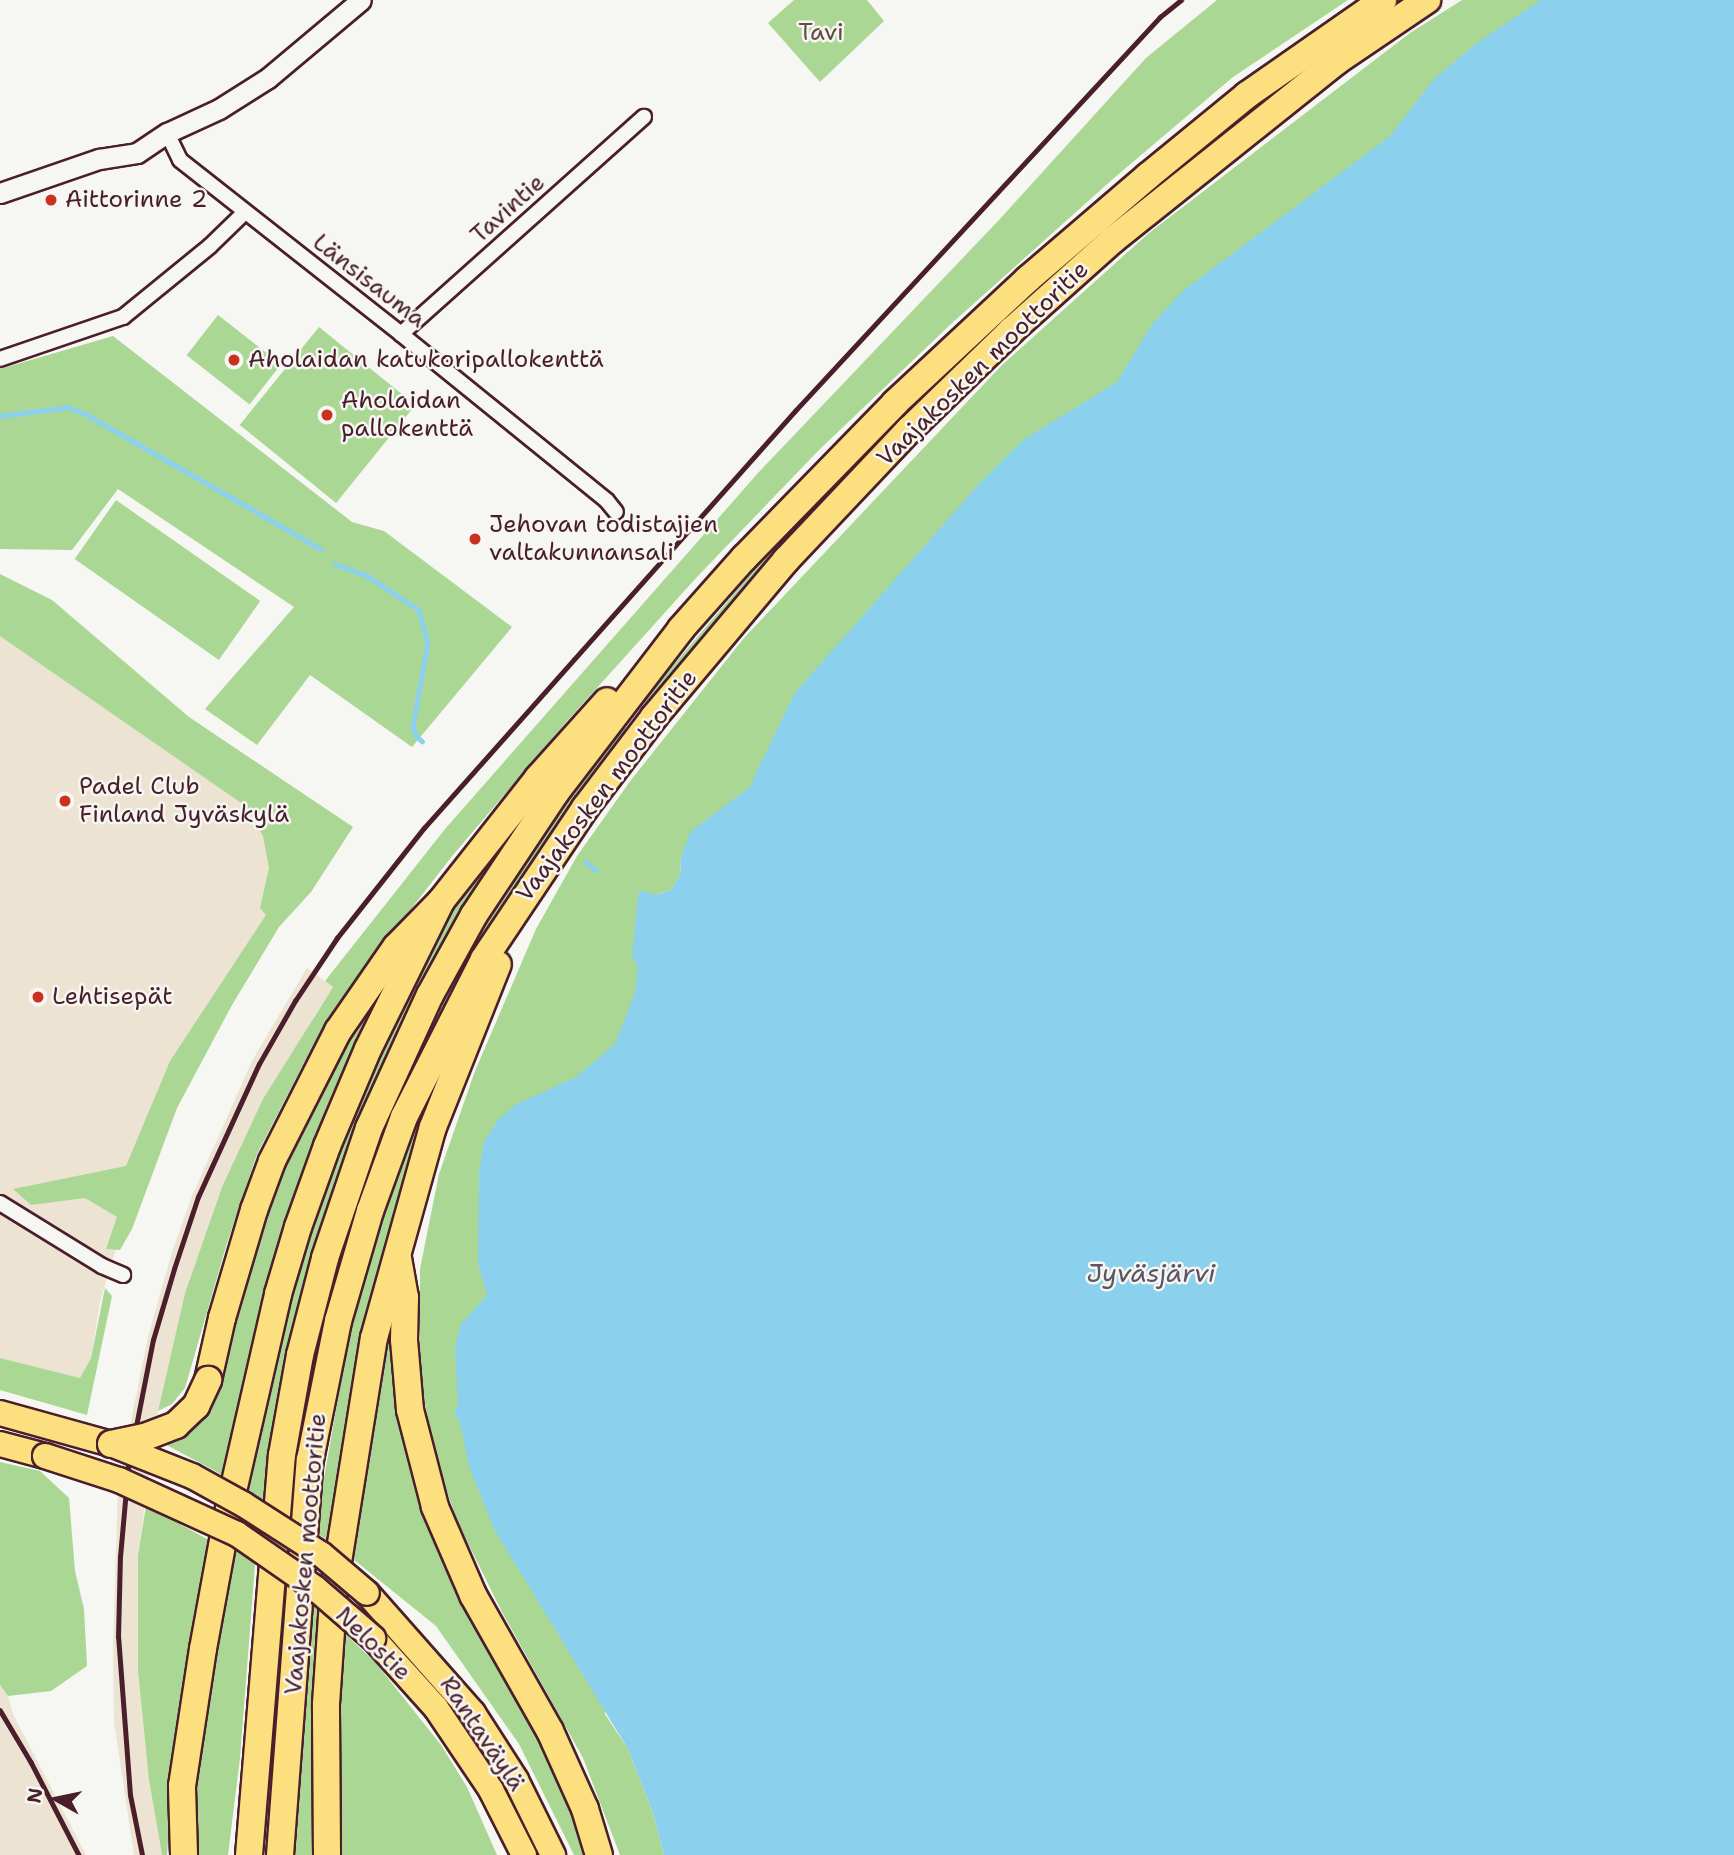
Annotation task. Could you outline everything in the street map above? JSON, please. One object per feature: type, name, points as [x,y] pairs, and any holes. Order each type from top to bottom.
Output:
[{"type":"highway","name":"Vaajakosken moottoritie","points":[[249,1855],[282,1455],[300,1355],[345,1195],[398,1060],[429,995],[474,915],[556,792],[681,629],[744,558],[895,403],[1028,279],[1247,95],[1383,0]]},
{"type":"highway","name":"Vaajakosken moottoritie","points":[[279,1855],[310,1460],[338,1321],[370,1211],[404,1117],[472,981],[522,900],[614,769],[683,681],[786,560],[909,430],[1011,331],[1114,239],[1337,61],[1427,0]]},
{"type":"highway","points":[[111,1444],[145,1437],[176,1424],[196,1406],[208,1380],[222,1318],[254,1210],[272,1161],[307,1087],[366,988],[396,947],[441,901],[538,778],[608,700],[681,629]]},
{"type":"highway","points":[[327,1855],[326,1704],[334,1587],[374,1338],[418,1173],[447,1085],[522,900]]},
{"type":"highway","points":[[184,1855],[182,1786],[201,1662],[228,1513],[278,1294],[327,1146],[368,1049],[441,901]]},
{"type":"highway","points":[[396,1253],[405,1297],[404,1340],[410,1410],[435,1507],[473,1595],[550,1731],[585,1809],[599,1855]]},
{"type":"highway","name":"Nelostie","points":[[0,1413],[111,1444],[192,1476],[243,1504],[321,1554],[368,1593]]},
{"type":"highway","name":"Nelostie","points":[[0,1444],[119,1480],[237,1534],[315,1588],[373,1638],[436,1708],[491,1790],[524,1855]]},
{"type":"highway","name":"Rantaväylä","points":[[368,1593],[473,1713],[516,1780],[553,1855]]},
{"type":"main road","points":[[0,193],[99,159],[131,138],[167,133],[219,109],[268,78],[361,0]]},
{"type":"street","name":"Tavintie","points":[[401,334],[643,117]]},
{"type":"street","name":"Länsisauma","points":[[167,133],[180,160],[401,334],[607,501],[616,513]]},
{"type":"street","points":[[0,359],[123,317],[210,246],[244,213]]},
{"type":"street","points":[[0,1203],[102,1266],[123,1275]]},
{"type":"shaded area","points":[[0,611],[321,848],[176,1096],[130,1201],[100,1302],[91,1358],[80,1378],[0,1358]]},
{"type":"shaded area","points":[[307,968],[333,987],[314,1016],[222,1187],[185,1293],[158,1411],[138,1555],[138,1672],[149,1780],[162,1855],[134,1855],[114,1722],[113,1647],[118,1488],[148,1337],[172,1252],[192,1196],[253,1059]]},
{"type":"shaded area","points":[[0,1685],[8,1696],[13,1714],[86,1855],[0,1855]]},
{"type":"green space","name":"Tavi","points":[[794,0],[867,0],[884,21],[820,82],[768,23]]},
{"type":"green space","points":[[1217,0],[1348,0],[1233,77],[1114,178],[952,323],[819,450],[696,578],[568,720],[453,855],[358,977],[304,1063],[257,1154],[227,1243],[185,1388],[172,1404],[158,1411],[185,1293],[222,1187],[263,1099],[333,987],[325,981],[445,829],[758,473],[998,221],[1146,58]]},
{"type":"green space","points":[[1462,0],[1734,0],[681,858],[680,875],[671,890],[656,895],[605,1714],[628,1749],[653,1813],[664,1855],[620,1855],[583,1758],[502,1612],[458,1523],[432,1449],[420,1370],[420,1269],[439,1174],[475,1071],[536,929],[577,856],[631,780],[744,638],[1002,365],[1149,233],[1410,33]]},
{"type":"green space","points":[[1099,232],[1103,237],[776,553],[647,705],[643,701],[773,548],[848,468],[978,341]]},
{"type":"green space","name":"Aholaidan katukoripallokenttä","points":[[218,315],[281,364],[250,404],[187,355]]},
{"type":"green space","name":"Aholaidan pallokenttä","points":[[319,327],[415,405],[336,503],[240,425]]},
{"type":"green space","points":[[113,336],[352,522],[384,531],[512,627],[412,747],[310,675],[257,745],[205,709],[294,607],[118,489],[72,550],[0,549],[0,369]]},
{"type":"green space","points":[[116,500],[260,601],[219,660],[75,559]]},
{"type":"green space","points":[[0,574],[52,600],[189,717],[353,827],[311,892],[279,927],[232,1005],[177,1108],[132,1229],[120,1250],[106,1249],[117,1217],[85,1198],[31,1205],[13,1189],[126,1166],[170,1061],[266,915],[260,908],[269,868],[263,836],[247,807],[0,636]]},
{"type":"green space","points":[[623,726],[627,730],[572,802],[494,916],[452,991],[412,1072],[301,1457],[293,1511],[287,1510],[312,1357],[334,1270],[379,1134],[423,1033],[491,912],[568,797]]},
{"type":"green space","points":[[524,815],[465,904],[401,1020],[333,1189],[288,1352],[269,1452],[255,1565],[240,1758],[228,1855],[194,1855],[191,1759],[272,1349],[334,1148],[431,944],[473,876]]},
{"type":"green space","points":[[397,973],[228,1478],[161,1442],[179,1433],[279,1168],[368,999]]},
{"type":"green space","points":[[435,1081],[440,1083],[332,1543],[318,1534],[321,1495],[351,1326],[383,1213]]},
{"type":"green space","points":[[105,1288],[112,1296],[87,1415],[0,1390],[0,1358],[80,1378],[91,1358]]},
{"type":"green space","points":[[393,1298],[402,1413],[591,1855],[574,1855],[519,1744],[436,1626],[348,1555]]},
{"type":"green space","points":[[0,1462],[40,1471],[69,1498],[75,1571],[84,1609],[87,1666],[51,1691],[8,1696],[0,1685]]},
{"type":"green space","points":[[146,1506],[209,1540],[174,1752],[167,1855],[162,1855],[149,1780],[138,1672],[138,1555]]},
{"type":"green space","points":[[312,1601],[326,1613],[319,1855],[292,1855]]},
{"type":"green space","points":[[342,1631],[375,1662],[441,1745],[467,1787],[497,1855],[339,1855],[337,1705]]},
{"type":"water","name":"Jyväsjärvi","points":[[1541,0],[1734,0],[1734,1855],[664,1855],[653,1813],[628,1749],[494,1529],[469,1466],[460,1422],[454,1413],[458,1405],[455,1347],[461,1324],[487,1295],[478,1264],[479,1172],[484,1142],[497,1121],[515,1105],[576,1077],[615,1044],[635,993],[638,966],[632,958],[638,895],[642,891],[656,895],[671,890],[680,875],[681,857],[691,831],[749,788],[794,694],[979,484],[1023,440],[1117,382],[1153,323],[1184,290],[1390,136],[1434,79],[1477,43]]},
{"type":"waterway","points":[[0,416],[68,407],[86,414],[321,549]]},
{"type":"waterway","points":[[335,564],[366,575],[419,610],[428,643],[413,726],[416,736],[422,741]]},
{"type":"waterway","points":[[586,862],[596,870]]},
{"type":"railway","points":[[142,1855],[130,1795],[118,1637],[120,1557],[128,1467],[153,1340],[174,1269],[198,1197],[259,1064],[295,1001],[337,938],[424,828],[795,411],[1160,17],[1181,0]]},
{"type":"railway","points":[[0,1710],[31,1762],[79,1855]]},
{"type":"place","name":"Aittorinne 2","points":[[51,200]]},
{"type":"place","name":"Aholaidan katukoripallokenttä","points":[[234,360]]},
{"type":"place","name":"Aholaidan pallokenttä","points":[[327,415]]},
{"type":"place","name":"Jehovan todistajien valtakunnansali","points":[[475,539]]},
{"type":"place","name":"Padel Club Finland Jyväskylä","points":[[65,801]]},
{"type":"place","name":"Lehtisepät","points":[[38,997]]}]
